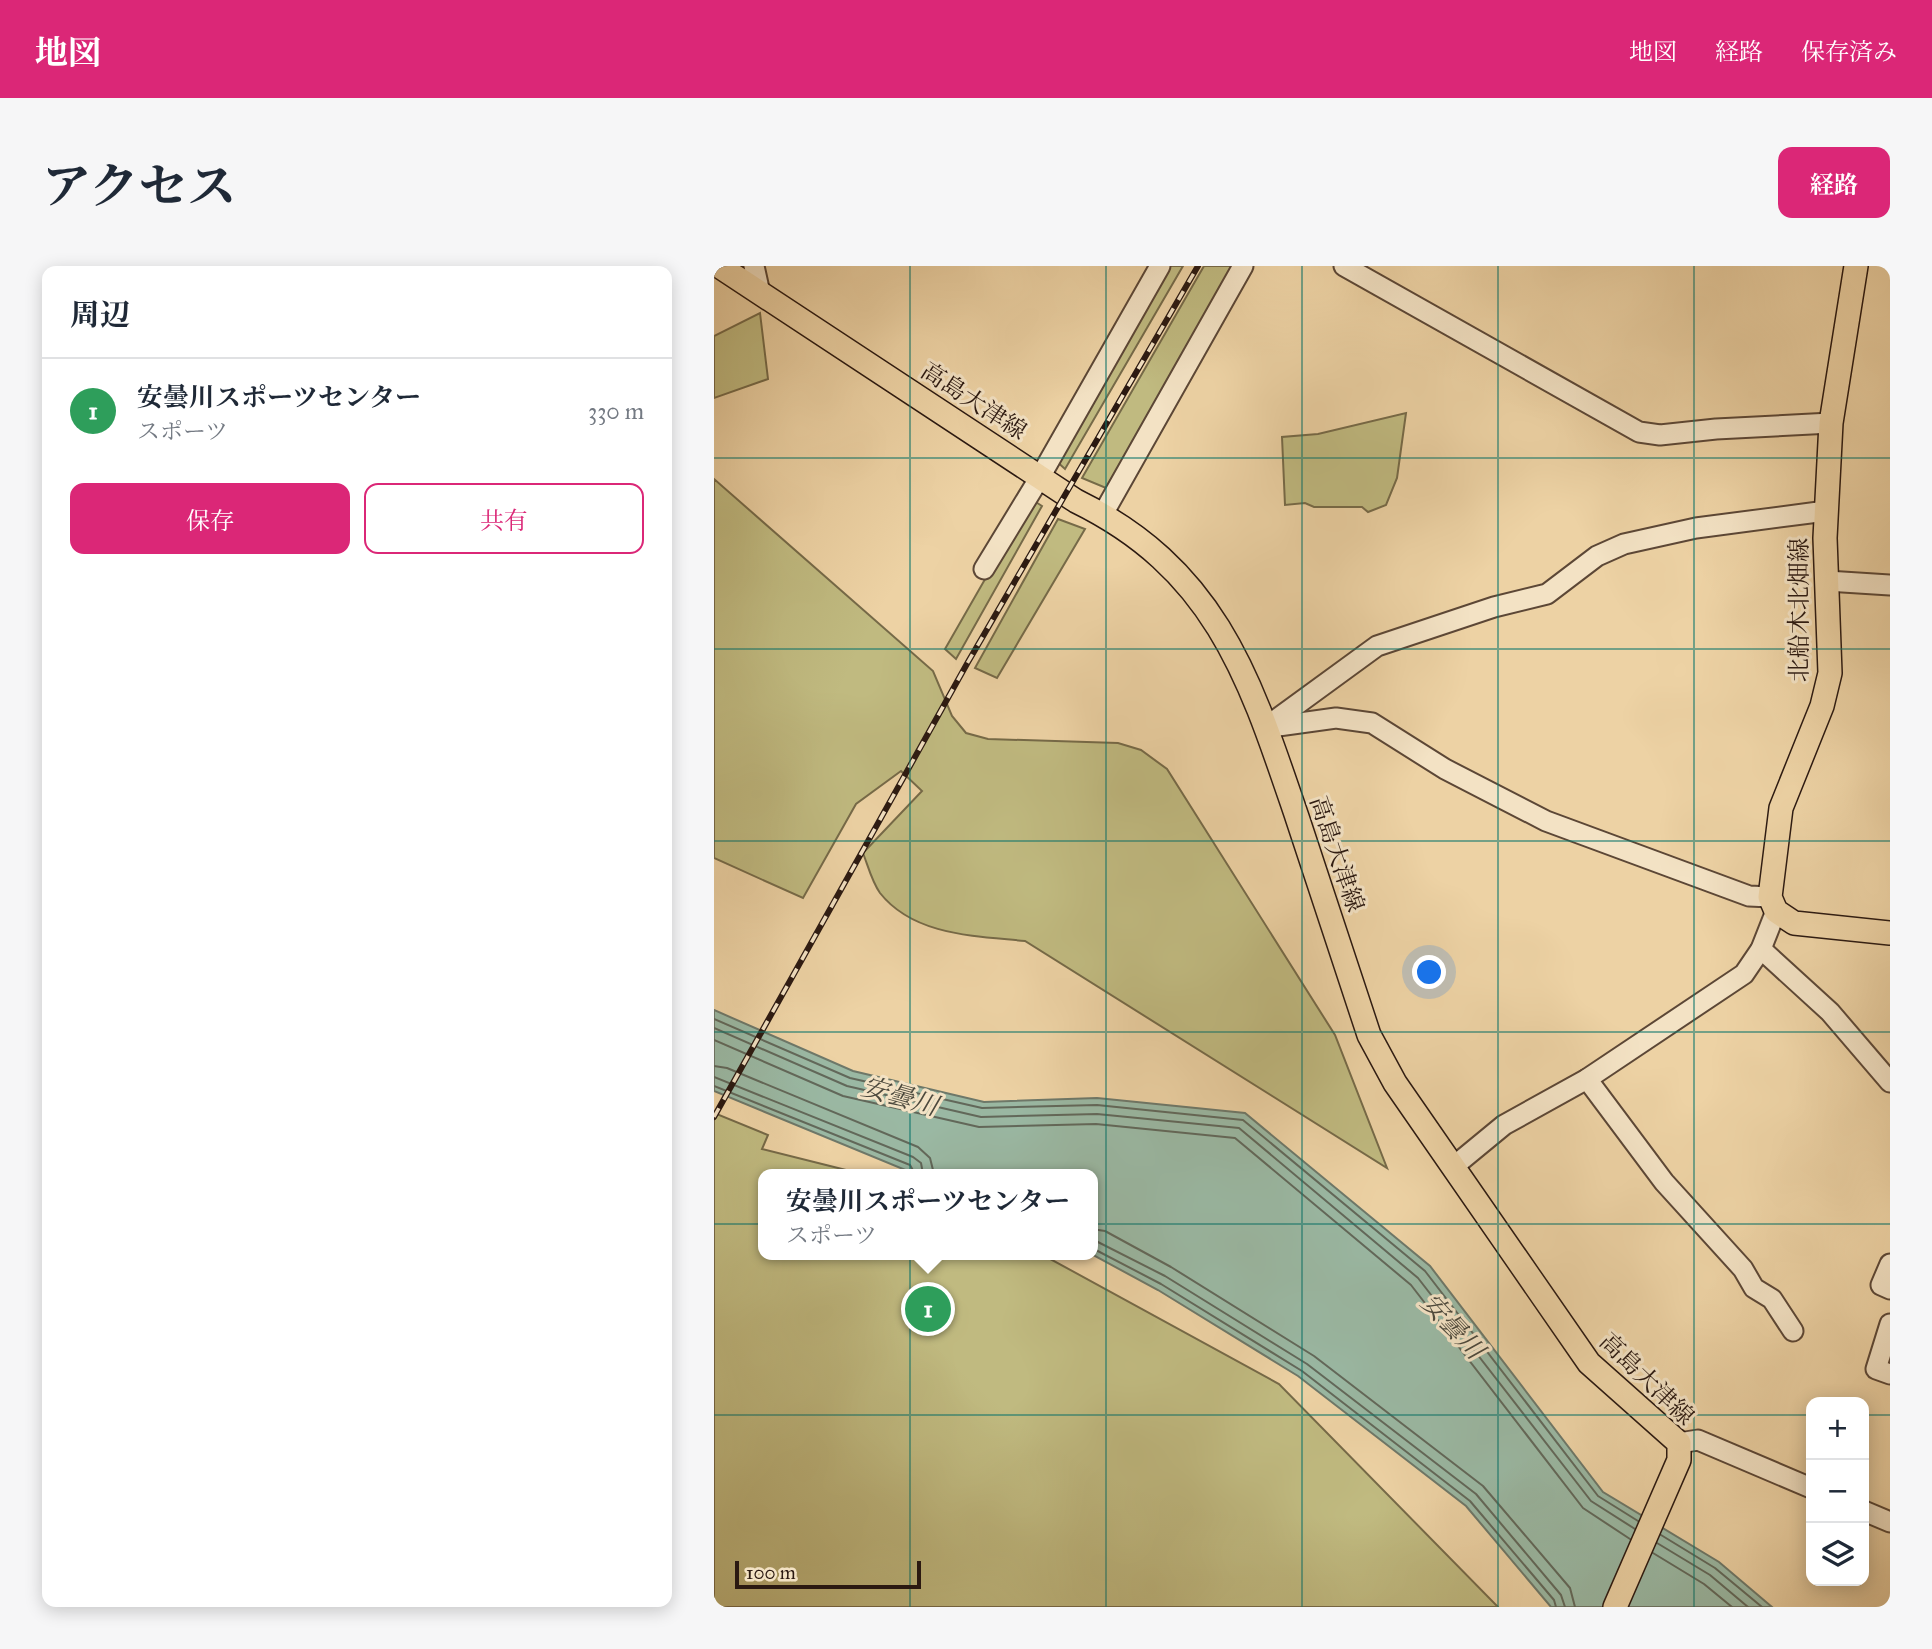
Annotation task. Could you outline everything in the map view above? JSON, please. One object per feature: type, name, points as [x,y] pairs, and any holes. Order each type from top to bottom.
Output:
[{"type":"main road","name":"高島大津線","points":[[719,266],[1041,477],[1103,514],[1166,561],[1200,599],[1242,667],[1266,727],[1369,1035],[1395,1083],[1589,1363],[1679,1451],[1615,1607]]},
{"type":"main road","name":"北船木北畑線","points":[[1773,904],[1781,808],[1822,706],[1830,673],[1826,511],[1831,424],[1856,266]]},
{"type":"main road","points":[[1773,904],[1794,923],[1890,933]]},
{"type":"street","points":[[754,266],[760,293]]},
{"type":"street","points":[[984,569],[1041,477],[1160,266]]},
{"type":"street","points":[[1103,514],[1243,266]]},
{"type":"street","points":[[1344,266],[1639,432],[1660,435],[1716,429],[1831,424]]},
{"type":"street","points":[[1266,727],[1377,646],[1494,607],[1547,594],[1597,556],[1624,544],[1696,528],[1826,511]]},
{"type":"street","points":[[1827,581],[1890,585]]},
{"type":"street","points":[[1266,727],[1336,718],[1372,723],[1446,769],[1546,821],[1773,904],[1761,949],[1744,974],[1587,1079],[1504,1125],[1453,1167]]},
{"type":"street","points":[[1761,949],[1830,1012],[1890,1082]]},
{"type":"street","points":[[1587,1079],[1664,1182],[1743,1269],[1754,1288],[1772,1299],[1793,1331]]},
{"type":"street","points":[[1890,1264],[1881,1285],[1890,1289]]},
{"type":"street","points":[[1890,1324],[1876,1369],[1890,1374]]},
{"type":"street","points":[[1679,1451],[1698,1440],[1806,1486]]},
{"type":"street","points":[[1869,1512],[1890,1522]]},
{"type":"shaded area","points":[[1165,266],[1183,266],[1065,469],[1054,459]]},
{"type":"shaded area","points":[[1204,266],[1233,266],[1106,488],[1082,478]]},
{"type":"shaded area","points":[[760,313],[768,379],[714,398],[714,336]]},
{"type":"shaded area","points":[[1406,413],[1397,478],[1386,505],[1368,512],[1362,507],[1314,507],[1305,503],[1285,505],[1282,437],[1318,434]]},
{"type":"shaded area","points":[[714,479],[933,671],[952,716],[966,733],[988,739],[1118,743],[1141,750],[1167,769],[1335,1035],[1387,1168],[1025,941],[947,931],[910,918],[894,907],[877,889],[863,853],[922,791],[901,771],[856,804],[803,898],[714,858]]},
{"type":"shaded area","points":[[1031,499],[1042,506],[956,659],[945,649]]},
{"type":"shaded area","points":[[1058,519],[1085,529],[997,678],[975,668]]},
{"type":"shaded area","points":[[714,1113],[768,1135],[762,1149],[842,1169],[758,1169],[758,1260],[1052,1260],[1279,1384],[1498,1607],[714,1607]]},
{"type":"water","name":"安曇川","points":[[714,1010],[853,1071],[984,1102],[1097,1098],[1245,1113],[1430,1266],[1603,1492],[1719,1562],[1772,1607],[1551,1607],[1466,1506],[1298,1376],[1158,1290],[1098,1258],[1098,1169],[903,1169],[714,1091]]},
{"type":"railway","points":[[714,1117],[968,662],[1198,266]]},
{"type":"place","name":"安曇川スポーツセンター","points":[[928,1309]]}]
